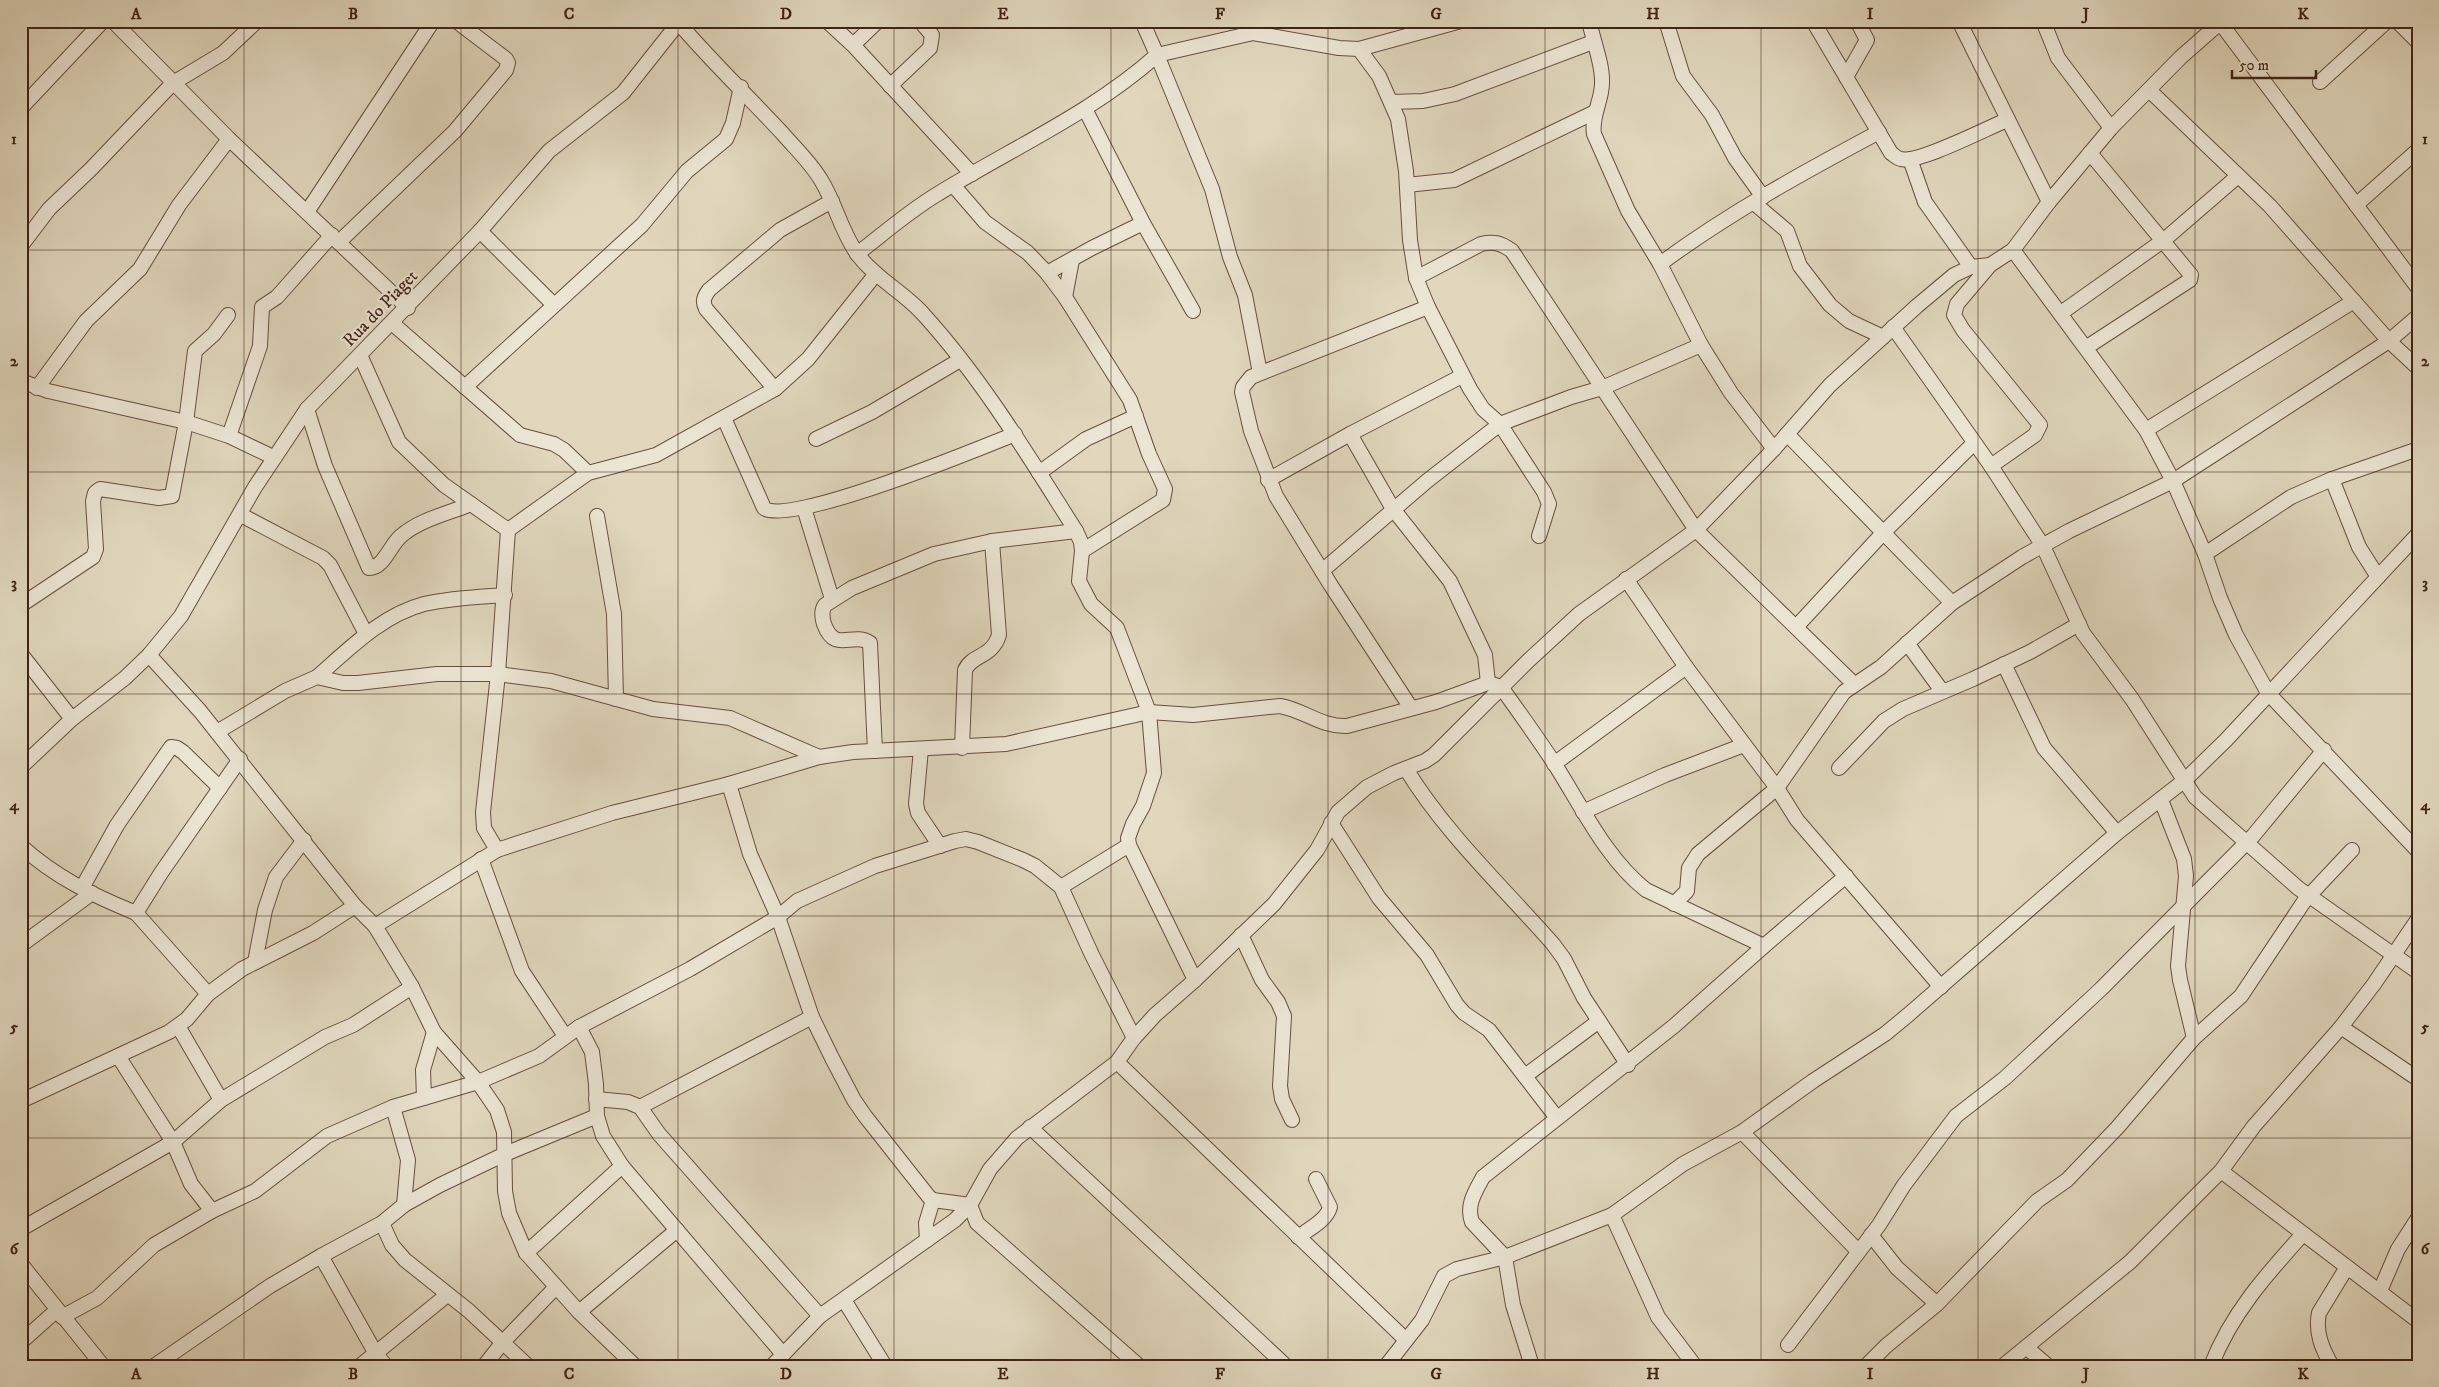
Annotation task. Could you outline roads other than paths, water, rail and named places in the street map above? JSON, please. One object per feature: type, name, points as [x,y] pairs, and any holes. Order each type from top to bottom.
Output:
[{"type":"street","points":[[21,108],[103,21]]},
{"type":"street","points":[[113,21],[228,139],[408,308]]},
{"type":"street","points":[[21,246],[49,209],[173,83],[223,53],[257,21]]},
{"type":"street","points":[[307,212],[433,21]]},
{"type":"street","points":[[229,436],[260,346],[262,307],[277,297],[336,239],[455,131],[506,70],[508,63],[506,59],[456,21]]},
{"type":"street","points":[[827,21],[853,45],[972,174]]},
{"type":"street","points":[[853,45],[878,21]]},
{"type":"street","points":[[890,86],[930,48],[932,35],[920,21]]},
{"type":"street","points":[[1142,21],[1212,189],[1230,257],[1245,295],[1260,373]]},
{"type":"street","points":[[1589,21],[1602,80],[1602,92],[1592,124],[1594,134],[1628,211],[1660,264],[1701,345],[1731,392],[1774,450]]},
{"type":"street","points":[[1666,21],[1682,76],[1712,115],[1759,200],[1787,231],[1800,266],[1830,305],[1848,322],[1883,337]]},
{"type":"street","points":[[1813,21],[1891,153],[1900,160],[1910,159],[1939,149],[2007,120]]},
{"type":"street","points":[[1846,77],[1867,40],[1858,21]]},
{"type":"street","points":[[1958,21],[2048,202]]},
{"type":"street","points":[[2043,21],[2058,58],[2111,128]]},
{"type":"street","points":[[2320,82],[2387,21]]},
{"type":"street","points":[[2398,21],[2418,42]]},
{"type":"street","points":[[679,22],[741,87],[805,159],[821,180],[844,231],[857,254],[875,275],[906,297],[924,314],[1015,434],[1076,531],[1081,542],[1082,551],[1079,581],[1091,604],[1117,628],[1149,712],[1154,773],[1143,806],[1128,838],[1129,844],[1196,980]]},
{"type":"street","name":"Rua do Piaget","points":[[21,767],[72,719],[125,678],[149,655],[181,616],[273,457],[307,409],[408,308],[480,232],[549,151],[623,93],[679,22]]},
{"type":"street","points":[[1991,466],[2035,435],[2040,425],[1963,330],[1954,315],[1957,304],[1990,265],[2014,250],[2048,202],[2111,128],[2181,57],[2220,22],[2418,288]]},
{"type":"street","points":[[857,254],[923,203],[1085,109],[1135,75],[1157,55],[1252,27],[1339,48],[1359,49],[1454,23]]},
{"type":"street","points":[[1392,102],[1423,101],[1455,94],[1593,42]]},
{"type":"street","points":[[1359,49],[1379,76],[1398,119],[1407,185],[1410,240],[1416,278],[1462,376],[1483,409],[1500,424],[1544,492],[1548,504],[1539,536]]},
{"type":"street","points":[[465,387],[642,225],[687,171],[726,139],[734,123],[741,87]]},
{"type":"street","points":[[2149,90],[2270,206],[2389,341],[2418,368]]},
{"type":"street","points":[[1085,109],[1144,223],[1193,311]]},
{"type":"street","points":[[1407,185],[1454,180],[1595,112]]},
{"type":"street","points":[[1660,264],[1781,185],[1879,132]]},
{"type":"street","points":[[37,388],[86,321],[140,269],[179,205],[228,139]]},
{"type":"street","points":[[2356,205],[2418,150]]},
{"type":"street","points":[[2087,347],[2190,280],[2191,275],[2164,240],[2090,153]]},
{"type":"street","points":[[1910,159],[1925,202],[1971,267]]},
{"type":"street","points":[[2061,313],[2164,240],[2238,176]]},
{"type":"street","points":[[953,185],[986,222],[1020,246],[1047,274],[1065,297],[1122,386],[1136,416],[1166,494],[1163,500],[1082,551]]},
{"type":"street","points":[[775,389],[706,309],[703,303],[705,296],[709,290],[780,230],[832,201]]},
{"type":"street","points":[[1047,274],[1092,248],[1144,223]]},
{"type":"street","points":[[480,232],[554,305]]},
{"type":"street","points":[[1416,278],[1481,244],[1492,241],[1502,243],[1512,251],[1696,530],[1854,684]]},
{"type":"street","points":[[2014,250],[2087,347],[2146,430],[2173,481],[2205,554],[2220,598],[2236,635],[2268,693],[2418,851]]},
{"type":"street","points":[[1065,297],[1072,260]]},
{"type":"street","points":[[772,1366],[820,1316],[955,1220],[970,1205],[990,1169],[1017,1138],[1117,1062],[1134,1038],[1155,1015],[1196,980],[1274,904],[1318,850],[1338,812],[1367,787],[1425,762],[1434,755],[1501,687],[1579,614],[1696,530],[1774,450],[1830,385],[1893,327],[1954,276],[1971,267],[1990,265]]},
{"type":"street","points":[[508,530],[588,473],[656,455],[775,389],[808,359],[875,275]]},
{"type":"street","points":[[2146,430],[2354,301]]},
{"type":"street","points":[[1411,708],[1276,496],[1250,431],[1242,392],[1243,387],[1251,377],[1428,307]]},
{"type":"street","points":[[21,605],[93,557],[96,550],[93,501],[95,493],[100,489],[159,498],[172,496],[186,422],[196,351],[214,334],[228,315]]},
{"type":"street","points":[[1674,904],[1688,891],[1689,868],[1698,854],[1763,802],[1777,788],[1834,704],[1854,684],[1881,668],[1952,603],[2043,546],[2173,481],[2389,341],[2418,316]]},
{"type":"street","points":[[392,323],[520,435],[554,444],[588,473]]},
{"type":"street","points":[[1893,327],[1991,466],[2043,546],[2083,633],[2132,699],[2201,804],[2248,841],[2298,888],[2418,972]]},
{"type":"street","points":[[1322,571],[1394,509],[1500,424],[1571,396],[1602,388],[1701,345]]},
{"type":"street","points":[[360,355],[399,442],[424,469],[508,530]]},
{"type":"street","points":[[816,439],[872,412],[960,360]]},
{"type":"street","points":[[1268,480],[1350,434],[1462,376]]},
{"type":"street","points":[[21,381],[37,388],[186,422],[229,436],[273,457]]},
{"type":"street","points":[[307,409],[325,466],[366,565],[369,568],[378,565],[394,543],[412,528],[471,504]]},
{"type":"street","points":[[1039,473],[1086,439],[1136,416]]},
{"type":"street","points":[[724,418],[764,508],[771,513],[804,508],[882,486],[1015,434]]},
{"type":"street","points":[[1350,434],[1394,509],[1450,581],[1485,655],[1488,683]]},
{"type":"street","points":[[1787,434],[1952,603]]},
{"type":"street","points":[[1796,626],[1884,532],[1974,443]]},
{"type":"street","points":[[2205,554],[2291,497],[2332,479],[2418,450]]},
{"type":"street","points":[[2332,479],[2359,547],[2378,577]]},
{"type":"street","points":[[804,508],[832,599]]},
{"type":"street","points":[[241,515],[323,558],[330,565],[366,634]]},
{"type":"street","points":[[597,516],[614,614],[616,698]]},
{"type":"street","points":[[497,850],[484,828],[483,812],[498,674],[508,530]]},
{"type":"street","points":[[875,751],[871,646],[867,641],[835,640],[831,637],[822,616],[823,609],[832,599],[852,588],[919,560],[992,542],[1076,531]]},
{"type":"street","points":[[1386,1366],[1431,1306],[1444,1276],[1457,1269],[1504,1256],[1612,1215],[1683,1164],[1742,1132],[1812,1081],[1884,1034],[1941,987],[2117,833],[2185,780],[2226,740],[2418,534]]},
{"type":"street","points":[[962,748],[965,670],[970,663],[993,649],[999,635],[992,542]]},
{"type":"street","points":[[1626,579],[1686,667],[1777,788],[1815,844],[1846,876],[1941,987]]},
{"type":"street","points":[[217,732],[285,692],[317,676],[366,634],[402,612],[423,604],[504,595]]},
{"type":"street","points":[[1839,768],[1884,721],[1903,709],[2004,664],[2079,624]]},
{"type":"street","points":[[1908,643],[1942,691]]},
{"type":"street","points":[[21,654],[72,719]]},
{"type":"street","points":[[149,655],[240,759],[356,906],[374,926],[412,987],[434,1032],[478,1082],[497,1110],[502,1121],[505,1154],[505,1191],[509,1213],[526,1253],[579,1312],[635,1366]]},
{"type":"street","points":[[2004,664],[2044,748],[2117,833]]},
{"type":"street","points":[[1554,764],[1686,667]]},
{"type":"street","points":[[317,676],[343,683],[358,684],[437,674],[498,674],[551,681],[653,709],[730,718],[819,757]]},
{"type":"street","points":[[374,926],[497,850],[640,805],[730,784],[819,757],[875,751],[962,748],[1006,744],[1149,712],[1193,715],[1280,706],[1291,708],[1317,722],[1333,726],[1346,726],[1436,702],[1488,683],[1501,687],[1554,764],[1583,812],[1630,878],[1646,890],[1764,946]]},
{"type":"street","points":[[1583,812],[1665,776],[1744,745]]},
{"type":"street","points":[[21,945],[87,891],[117,825],[171,747],[177,748],[182,752],[220,788]]},
{"type":"street","points":[[921,749],[916,804],[918,813],[940,846]]},
{"type":"street","points":[[1788,1345],[1871,1235],[1904,1185],[1956,1116],[2005,1078],[2101,989],[2183,904],[2248,841],[2324,750]]},
{"type":"street","points":[[136,913],[161,873],[240,759]]},
{"type":"street","points":[[1406,769],[1423,797],[1456,839],[1553,944],[1599,1021],[1628,1064]]},
{"type":"street","points":[[730,784],[750,854],[778,917],[812,1017],[854,1100],[921,1189],[933,1200],[970,1205]]},
{"type":"street","points":[[2161,800],[2184,859],[2186,876],[2178,966],[2194,1038]]},
{"type":"street","points":[[1331,823],[1379,898],[1430,961],[1457,1005],[1464,1013],[1489,1030],[1557,1118]]},
{"type":"street","points":[[21,1342],[60,1314],[97,1298],[154,1246],[212,1212],[268,1183],[327,1136],[393,1107],[478,1082],[539,1056],[579,1026],[690,969],[778,917],[797,900],[875,866],[940,846],[966,839],[978,842],[1035,866],[1061,887],[1092,955],[1134,1038]]},
{"type":"street","points":[[255,962],[265,910],[276,877],[304,840]]},
{"type":"street","points":[[1061,887],[1129,844]]},
{"type":"street","points":[[21,846],[40,863],[87,891],[136,913],[208,994]]},
{"type":"street","points":[[1866,1366],[1886,1346],[1937,1304],[2037,1201],[2067,1180],[2117,1128],[2194,1038],[2241,996],[2309,894],[2352,850]]},
{"type":"street","points":[[481,859],[522,971],[565,1036]]},
{"type":"street","points":[[1532,1366],[1513,1305],[1504,1256],[1472,1222],[1469,1207],[1483,1177],[1674,1026],[1846,876]]},
{"type":"street","points":[[21,1101],[178,1026],[187,1019],[208,994],[255,962],[313,933],[356,906]]},
{"type":"street","points":[[2002,1366],[2130,1262],[2221,1171],[2254,1126],[2341,1027],[2418,919]]},
{"type":"street","points":[[1241,936],[1262,980],[1284,1016],[1280,1086],[1282,1099],[1292,1120]]},
{"type":"street","points":[[21,1229],[173,1142],[221,1100],[325,1037],[353,1025],[412,987]]},
{"type":"street","points":[[640,1107],[812,1017]]},
{"type":"street","points":[[1525,1076],[1599,1021]]},
{"type":"street","points":[[178,1026],[221,1100]]},
{"type":"street","points":[[579,1026],[592,1052],[597,1116],[603,1136],[622,1166],[782,1354]]},
{"type":"street","points":[[2341,1027],[2418,1079]]},
{"type":"street","points":[[424,1098],[423,1070],[434,1032]]},
{"type":"street","points":[[118,1056],[173,1142],[191,1184],[212,1212]]},
{"type":"street","points":[[1117,1062],[1406,1340]]},
{"type":"street","points":[[596,1099],[628,1102],[640,1107],[659,1134],[820,1316]]},
{"type":"street","points":[[393,1107],[408,1160],[404,1205]]},
{"type":"street","points":[[154,1366],[270,1286],[320,1256],[382,1223],[404,1205],[440,1184],[505,1154],[597,1116]]},
{"type":"street","points":[[1030,1127],[1286,1366]]},
{"type":"street","points":[[1742,1132],[1858,1251]]},
{"type":"street","points":[[526,1253],[622,1166]]},
{"type":"street","points":[[2221,1171],[2418,1321]]},
{"type":"street","points":[[1298,1237],[1326,1216],[1329,1211],[1330,1207],[1316,1179]]},
{"type":"street","points":[[926,1240],[926,1223],[933,1200]]},
{"type":"street","points":[[970,1205],[978,1222],[1139,1366]]},
{"type":"street","points":[[1612,1215],[1658,1317],[1694,1366]]},
{"type":"street","points":[[2380,1291],[2398,1249],[2418,1218]]},
{"type":"street","points":[[955,1220],[978,1222]]},
{"type":"street","points":[[382,1223],[392,1245],[405,1260],[503,1342],[528,1366]]},
{"type":"street","points":[[579,1312],[677,1230]]},
{"type":"street","points":[[2210,1366],[2233,1318],[2249,1295],[2303,1234]]},
{"type":"street","points":[[1871,1235],[1896,1268],[1937,1304]]},
{"type":"street","points":[[320,1256],[376,1354],[386,1366]]},
{"type":"street","points":[[21,1264],[103,1366]]},
{"type":"street","points":[[2332,1366],[2318,1336],[2317,1321],[2319,1313],[2347,1267]]},
{"type":"street","points":[[484,1366],[503,1342],[556,1286]]},
{"type":"street","points":[[360,1366],[447,1295]]},
{"type":"street","points":[[844,1300],[885,1366]]},
{"type":"street","points":[[2026,1347],[2048,1366]]}]
